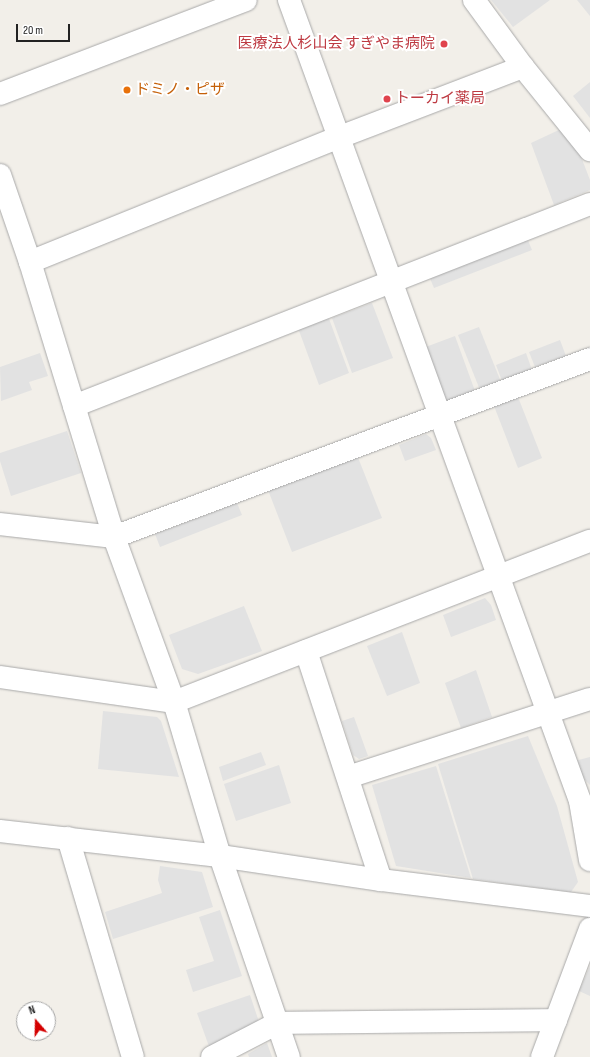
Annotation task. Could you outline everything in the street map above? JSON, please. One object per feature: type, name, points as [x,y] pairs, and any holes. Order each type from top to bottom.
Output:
[{"type":"street","points":[[0,94],[246,0]]},
{"type":"street","points":[[289,0],[337,138],[440,415],[547,713],[585,800],[590,860]]},
{"type":"street","points":[[474,0],[523,67],[590,150]]},
{"type":"street","points":[[30,262],[337,138],[523,67]]},
{"type":"street","points":[[0,175],[30,262],[114,537],[174,702],[220,856],[290,1057]]},
{"type":"street","points":[[74,406],[590,204]]},
{"type":"street","points":[[0,524],[114,537],[590,359]]},
{"type":"street","points":[[0,677],[174,702],[498,578],[590,541]]},
{"type":"street","points":[[306,651],[381,880]]},
{"type":"street","points":[[348,778],[590,699]]},
{"type":"street","points":[[0,831],[220,856],[381,880],[590,906]]},
{"type":"street","points":[[68,838],[133,1057]]},
{"type":"street","points":[[542,1057],[590,929]]},
{"type":"street","points":[[212,1057],[278,1023],[556,1020]]},
{"type":"shaded area","points":[[491,0],[550,0],[513,27]]},
{"type":"shaded area","points":[[577,0],[590,0],[590,16]]},
{"type":"shaded area","points":[[590,82],[590,118],[573,96]]},
{"type":"shaded area","points":[[561,129],[580,154],[590,180],[590,190],[554,205],[531,143]]},
{"type":"shaded area","points":[[527,238],[532,250],[434,288],[429,276]]},
{"type":"shaded area","points":[[372,303],[393,358],[352,373],[332,318]]},
{"type":"shaded area","points":[[328,316],[349,373],[319,385],[298,328]]},
{"type":"shaded area","points":[[479,327],[501,382],[480,390],[458,335]]},
{"type":"shaded area","points":[[455,336],[475,391],[445,402],[423,348]]},
{"type":"shaded area","points":[[560,340],[566,356],[535,367],[529,352]]},
{"type":"shaded area","points":[[40,353],[48,376],[29,382],[32,390],[1,401],[0,367]]},
{"type":"shaded area","points":[[526,353],[532,370],[502,381],[496,365]]},
{"type":"shaded area","points":[[518,397],[542,458],[518,468],[494,406]]},
{"type":"shaded area","points":[[67,431],[81,473],[11,496],[0,461],[0,453]]},
{"type":"shaded area","points":[[426,434],[431,438],[436,450],[405,461],[399,445]]},
{"type":"shaded area","points":[[357,455],[382,518],[292,552],[268,490]]},
{"type":"shaded area","points":[[237,503],[242,515],[160,547],[155,534]]},
{"type":"shaded area","points":[[485,598],[491,605],[496,620],[451,637],[443,615]]},
{"type":"shaded area","points":[[244,606],[262,651],[198,674],[182,669],[169,635]]},
{"type":"shaded area","points":[[402,632],[420,683],[387,696],[367,646]]},
{"type":"shaded area","points":[[476,670],[492,717],[461,728],[445,683]]},
{"type":"shaded area","points":[[103,711],[157,717],[161,721],[179,777],[98,769]]},
{"type":"shaded area","points":[[354,717],[368,756],[359,759],[353,755],[342,721]]},
{"type":"shaded area","points":[[528,736],[557,806],[578,882],[571,892],[473,879],[438,764]]},
{"type":"shaded area","points":[[261,752],[266,765],[223,781],[219,767]]},
{"type":"shaded area","points":[[590,757],[590,785],[578,773],[575,761]]},
{"type":"shaded area","points":[[279,765],[291,803],[236,821],[224,784]]},
{"type":"shaded area","points":[[436,766],[471,878],[396,866],[372,785]]},
{"type":"shaded area","points":[[160,866],[202,872],[213,907],[113,939],[105,912],[162,893],[158,880]]},
{"type":"shaded area","points":[[220,910],[242,976],[193,992],[186,970],[214,961],[199,917]]},
{"type":"shaded area","points":[[590,966],[590,996],[579,991]]},
{"type":"shaded area","points":[[250,995],[259,1022],[211,1052],[197,1013]]},
{"type":"shaded area","points":[[267,1043],[272,1057],[249,1057],[248,1054]]},
{"type":"place","name":"医療法人杉山会 すぎやま病院","points":[[444,44]]},
{"type":"place","name":"ドミノ・ピザ","points":[[127,90]]},
{"type":"place","name":"トーカイ薬局","points":[[387,99]]}]
